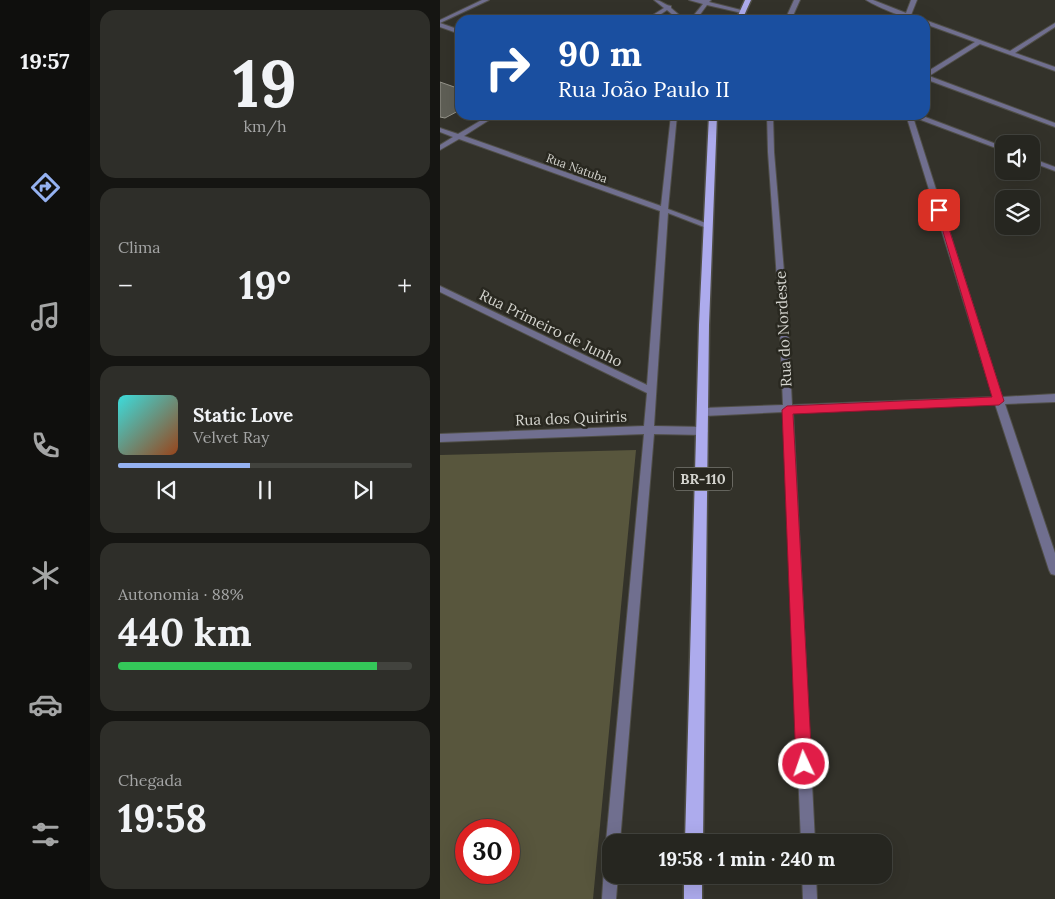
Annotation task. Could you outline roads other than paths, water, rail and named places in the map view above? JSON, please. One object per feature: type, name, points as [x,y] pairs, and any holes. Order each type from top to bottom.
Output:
[{"type":"main road","points":[[741,15],[748,0]]},
{"type":"main road","name":"BR-110","points":[[694,834],[707,225],[713,120]]},
{"type":"main road","points":[[693,899],[694,884]]},
{"type":"street","points":[[457,15],[486,0]]},
{"type":"street","points":[[657,0],[676,15]]},
{"type":"street","points":[[692,0],[742,11]]},
{"type":"street","points":[[790,15],[797,0]]},
{"type":"street","points":[[869,0],[906,15]]},
{"type":"street","points":[[908,15],[914,0]]},
{"type":"street","points":[[697,15],[706,2]]},
{"type":"street","points":[[656,15],[668,8]]},
{"type":"street","points":[[440,24],[455,16]]},
{"type":"street","points":[[440,24],[455,30]]},
{"type":"street","points":[[930,24],[1055,69]]},
{"type":"street","points":[[1011,53],[1055,25]]},
{"type":"street","points":[[930,74],[979,42]]},
{"type":"street","points":[[930,79],[1055,125]]},
{"type":"street","points":[[440,148],[486,120]]},
{"type":"street","points":[[615,834],[650,430],[664,211],[673,120]]},
{"type":"street","name":"Rua do Nordeste","points":[[770,120],[783,308],[808,834]]},
{"type":"street","points":[[911,120],[999,401],[1055,570]]},
{"type":"street","points":[[927,120],[995,146]]},
{"type":"street","name":"Rua Natuba","points":[[440,130],[707,225]]},
{"type":"street","points":[[1040,163],[1055,169]]},
{"type":"street","name":"Rua Primeiro de Junho","points":[[440,290],[651,391]]},
{"type":"street","points":[[704,412],[1055,398]]},
{"type":"street","name":"Rua dos Quiriris","points":[[440,438],[650,430],[703,430]]},
{"type":"street","points":[[608,899],[609,884]]},
{"type":"street","points":[[809,884],[810,899]]}]
